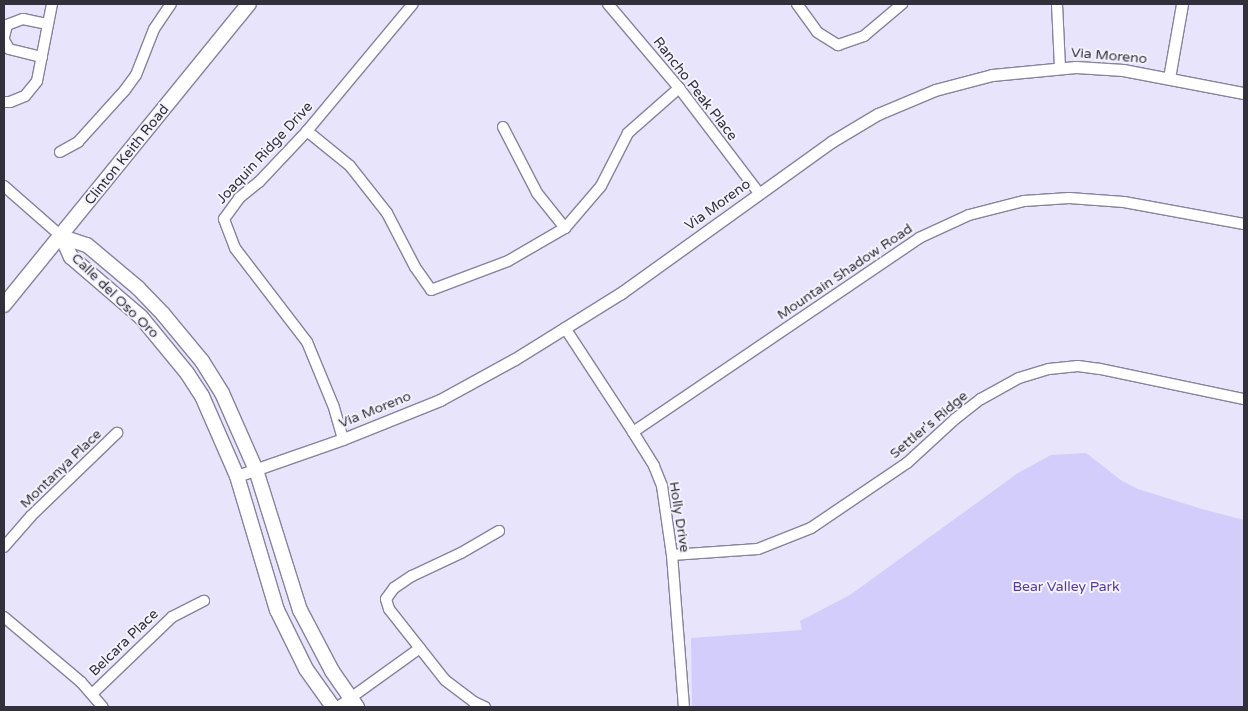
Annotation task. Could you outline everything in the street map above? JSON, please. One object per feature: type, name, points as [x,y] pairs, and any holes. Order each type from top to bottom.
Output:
[{"type":"main road","name":"Clinton Keith Road","points":[[4,305],[62,237],[249,4]]},
{"type":"main road","name":"Calle del Oso Oro","points":[[62,237],[86,245],[138,288],[164,314],[202,361],[222,393],[256,470],[300,610],[332,671],[354,703]]},
{"type":"main road","name":"Calle del Oso Oro","points":[[62,237],[72,257],[141,317],[187,373],[208,408],[237,476],[277,610],[306,669],[333,707]]},
{"type":"street","points":[[4,102],[10,102],[25,96],[37,81],[52,4]]},
{"type":"street","points":[[60,152],[84,137],[125,90],[136,75],[154,29],[171,4]]},
{"type":"street","name":"Joaquin Ridge Drive","points":[[344,439],[333,405],[307,342],[235,248],[224,219],[239,198],[259,182],[306,130],[413,4]]},
{"type":"street","name":"Rancho Peak Place","points":[[608,4],[679,88],[759,193]]},
{"type":"street","points":[[797,4],[817,32],[838,45],[864,36],[902,4]]},
{"type":"street","points":[[1057,4],[1060,68]]},
{"type":"street","points":[[1169,78],[1182,4]]},
{"type":"street","points":[[42,57],[9,49],[4,39],[7,25],[23,19],[47,24]]},
{"type":"street","name":"Via Moreno","points":[[237,476],[344,439],[440,400],[515,359],[628,288],[831,142],[878,114],[906,102],[963,81],[992,75],[1060,68],[1123,70],[1244,93]]},
{"type":"street","points":[[306,130],[350,166],[387,213],[416,267],[431,290],[508,261],[565,228],[583,209],[600,186],[628,133],[679,88]]},
{"type":"street","points":[[503,127],[537,193],[565,228]]},
{"type":"street","points":[[4,186],[62,237]]},
{"type":"street","name":"Mountain Shadow Road","points":[[634,432],[919,238],[969,216],[1024,201],[1068,198],[1124,202],[1244,224]]},
{"type":"street","name":"Holly Drive","points":[[565,328],[634,432],[654,466],[662,486],[672,555],[684,707]]},
{"type":"street","name":"Settler's Ridge","points":[[672,555],[758,549],[811,528],[908,462],[955,419],[981,399],[1019,378],[1049,369],[1078,366],[1100,368],[1244,399]]},
{"type":"street","name":"Montanya Place","points":[[4,547],[31,516],[117,433]]},
{"type":"street","points":[[485,707],[474,702],[445,680],[389,609],[386,599],[394,588],[412,576],[461,553],[499,531]]},
{"type":"street","name":"Belcara Place","points":[[92,694],[172,617],[204,601]]},
{"type":"street","points":[[4,617],[81,682],[103,707]]},
{"type":"street","points":[[338,707],[354,703],[420,648]]},
{"type":"green space","name":"Bear Valley Park","points":[[1086,453],[1122,481],[1138,489],[1244,520],[1244,707],[692,707],[691,638],[802,630],[800,621],[850,595],[1018,473],[1051,455]]}]
